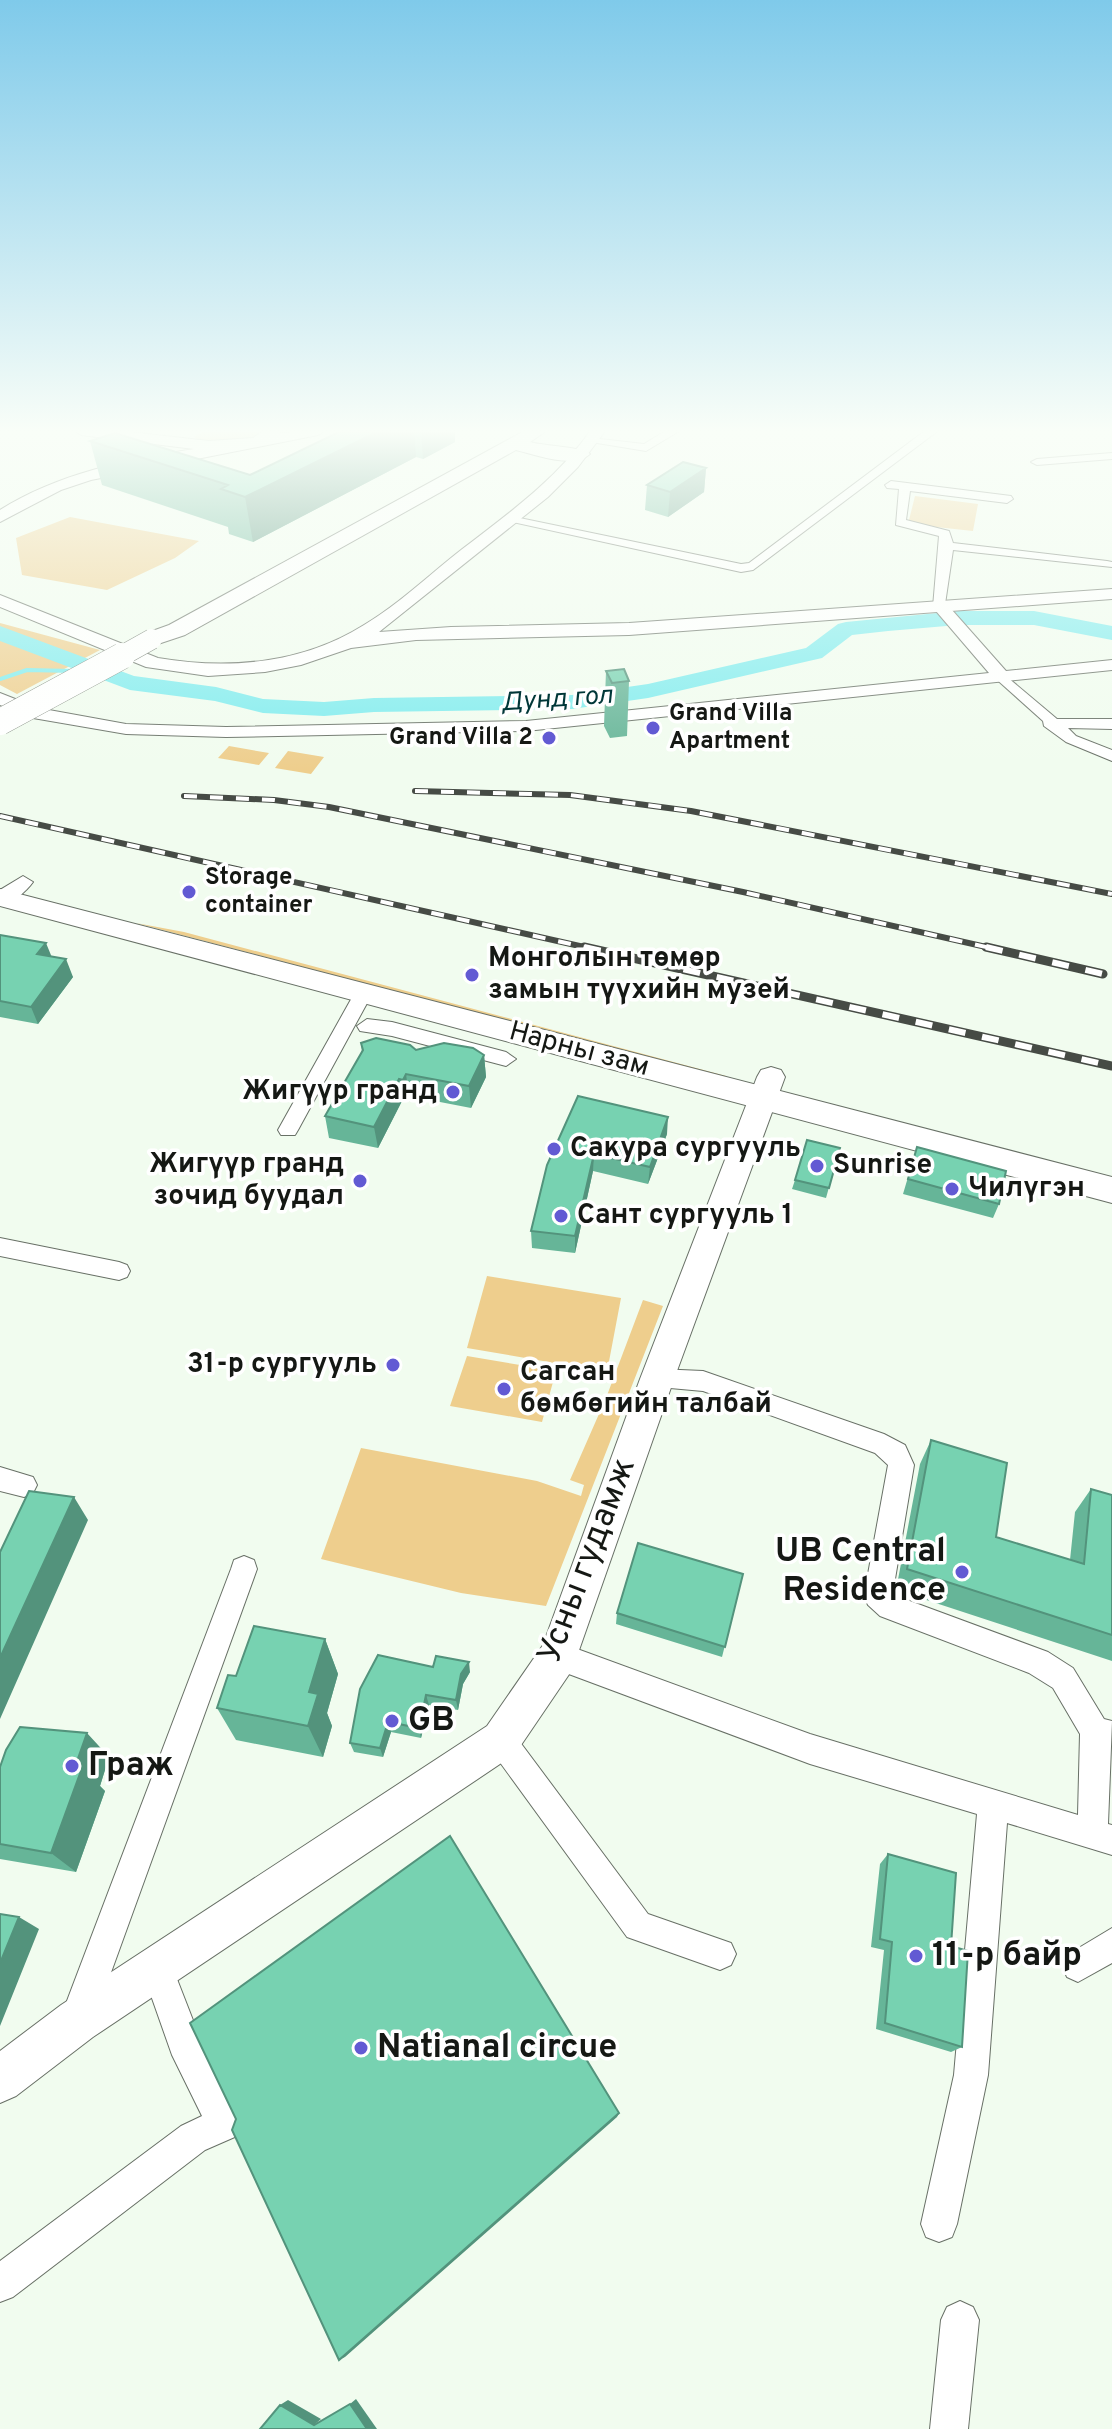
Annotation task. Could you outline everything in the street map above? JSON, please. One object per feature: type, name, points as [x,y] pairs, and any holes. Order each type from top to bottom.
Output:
[{"type":"highway","points":[[0,722],[152,639],[177,630],[330,543]]},
{"type":"main road","points":[[345,643],[377,625],[480,543]]},
{"type":"main road","points":[[0,583],[157,649],[180,656],[252,666]]},
{"type":"main road","points":[[0,600],[153,663],[221,671],[295,660],[345,643],[405,634],[632,629],[938,604],[1112,594]]},
{"type":"main road","points":[[402,604],[404,614],[412,621],[442,633]]},
{"type":"main road","name":"Нарны зам","points":[[5,891],[363,994],[1112,1166]]},
{"type":"main road","name":"Нарны зам","points":[[5,891],[767,1087],[1112,1190]]},
{"type":"main road","name":"Усны гудамж","points":[[0,2080],[77,2021],[501,1740],[558,1656],[657,1379],[767,1087]]},
{"type":"street","points":[[623,543],[733,566],[753,566],[783,543]]},
{"type":"street","points":[[1107,565],[947,546],[938,604],[1000,675],[1049,723],[1071,739],[1112,756]]},
{"type":"street","points":[[0,698],[33,713],[126,729],[226,732],[526,726],[1112,665]]},
{"type":"street","points":[[1049,723],[1112,724]]},
{"type":"street","points":[[288,1130],[363,994]]},
{"type":"street","points":[[381,1047],[367,1026],[392,1029],[506,1059]]},
{"type":"street","points":[[420,1056],[455,1047]]},
{"type":"street","points":[[0,1247],[119,1271]]},
{"type":"street","points":[[558,1656],[810,1749],[1103,1838],[1103,1734],[1063,1678],[1038,1662],[890,1607],[878,1596],[901,1465],[896,1453],[884,1445],[703,1381],[657,1379]]},
{"type":"street","points":[[77,2021],[244,1569]]},
{"type":"street","points":[[501,1740],[638,1926],[720,1954]]},
{"type":"street","points":[[939,2224],[971,2075],[993,1805]]},
{"type":"street","points":[[1078,1966],[1112,1944]]},
{"type":"street","points":[[0,2284],[193,2138],[225,2124],[189,2055],[157,1967]]},
{"type":"street","points":[[949,2429],[960,2320]]},
{"type":"shaded area","points":[[17,543],[196,543],[175,558],[107,590],[22,575]]},
{"type":"shaded area","points":[[0,623],[100,650],[17,694],[0,685]]},
{"type":"shaded area","points":[[229,746],[269,753],[259,765],[218,758]]},
{"type":"shaded area","points":[[288,751],[324,757],[311,774],[275,768]]},
{"type":"shaded area","points":[[136,923],[184,932],[726,1076],[725,1078]]},
{"type":"shaded area","points":[[487,1276],[621,1298],[607,1372],[467,1348]]},
{"type":"shaded area","points":[[643,1300],[663,1306],[546,1606],[461,1593],[321,1559],[361,1448],[537,1481],[581,1496],[584,1485],[570,1480],[606,1398]]},
{"type":"shaded area","name":"Сагсан бөмбөгийн талбай","points":[[467,1356],[556,1371],[542,1422],[450,1406]]},
{"type":"building","points":[[624,669],[629,681],[612,683],[606,671]]},
{"type":"building","points":[[0,935],[46,943],[37,954],[66,959],[31,1007],[0,1001]]},
{"type":"building","points":[[376,1038],[410,1045],[416,1050],[444,1043],[473,1048],[484,1055],[469,1086],[406,1074],[403,1080],[399,1079],[374,1127],[325,1116],[363,1050],[361,1043]]},
{"type":"building","points":[[578,1096],[668,1117],[650,1167],[594,1154],[575,1236],[531,1231],[547,1165]]},
{"type":"building","name":"Sunrise","points":[[807,1140],[840,1148],[829,1188],[795,1180]]},
{"type":"building","points":[[917,1147],[1006,1171],[999,1204],[908,1179]]},
{"type":"building","name":"UB Central Residence","points":[[931,1440],[1007,1463],[996,1537],[1084,1564],[1091,1489],[1112,1495],[1112,1635],[907,1569]]},
{"type":"building","points":[[29,1491],[74,1497],[0,1658],[0,1552]]},
{"type":"building","points":[[638,1543],[743,1574],[725,1647],[617,1613]]},
{"type":"building","points":[[254,1626],[325,1639],[309,1692],[318,1694],[308,1726],[217,1708],[228,1675],[236,1676]]},
{"type":"building","name":"GB","points":[[378,1655],[433,1667],[436,1656],[469,1662],[461,1674],[456,1700],[426,1695],[419,1728],[388,1722],[380,1748],[350,1743],[360,1689]]},
{"type":"building","points":[[20,1727],[87,1733],[75,1767],[82,1768],[51,1853],[0,1844],[0,1767]]},
{"type":"building","points":[[450,1836],[619,2113],[339,2360],[232,2130],[236,2119],[190,2023]]},
{"type":"building","name":"11-р байр","points":[[888,1854],[956,1873],[951,1946],[968,1951],[962,2047],[885,2023],[892,1942],[880,1939]]},
{"type":"building","points":[[0,1914],[19,1917],[0,1963]]},
{"type":"building","points":[[350,2404],[367,2429],[260,2429],[280,2405],[314,2425]]},
{"type":"waterway","name":"Дунд гол","points":[[0,633],[130,683],[216,694],[263,706],[324,709],[374,705],[572,702],[648,691],[814,653],[846,629],[888,624],[958,618],[1034,618],[1112,633]]},
{"type":"waterway","points":[[0,679],[27,670],[74,671]]},
{"type":"railway","points":[[415,791],[570,795],[691,811],[1112,894]]},
{"type":"railway","points":[[184,796],[274,800],[329,807],[743,892],[995,949]]},
{"type":"railway","points":[[0,816],[593,949]]},
{"type":"railway","points":[[584,947],[1112,1066]]},
{"type":"railway","points":[[986,947],[1103,974]]},
{"type":"place","name":"Grand Villa Apartment","points":[[653,728]]},
{"type":"place","name":"Grand Villa 2","points":[[549,738]]},
{"type":"place","name":"Storage container","points":[[189,892]]},
{"type":"place","name":"Монголын төмөр замын түүхийн музей","points":[[472,975]]},
{"type":"place","name":"Жигүүр гранд","points":[[453,1092]]},
{"type":"place","name":"Сакура сургууль","points":[[554,1149]]},
{"type":"place","name":"Sunrise","points":[[817,1166]]},
{"type":"place","name":"Жигүүр гранд зочид буудал","points":[[360,1181]]},
{"type":"place","name":"Чилүгэн","points":[[952,1189]]},
{"type":"place","name":"Сант сургууль 1","points":[[561,1216]]},
{"type":"place","name":"31-р сургууль","points":[[393,1365]]},
{"type":"place","name":"Сагсан бөмбөгийн талбай","points":[[504,1389]]},
{"type":"place","name":"UB Central Residence","points":[[962,1572]]},
{"type":"place","name":"GB","points":[[392,1721]]},
{"type":"place","name":"Граж","points":[[72,1766]]},
{"type":"place","name":"11-р байр","points":[[916,1956]]},
{"type":"place","name":"Natianal circue","points":[[361,2048]]}]
